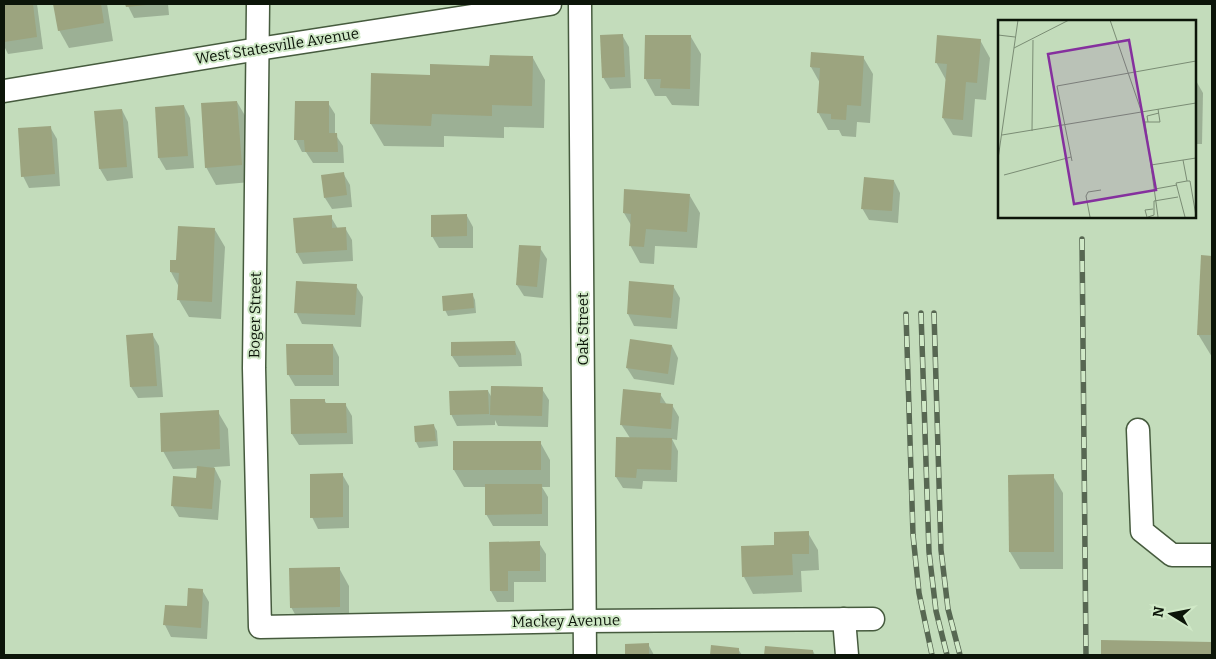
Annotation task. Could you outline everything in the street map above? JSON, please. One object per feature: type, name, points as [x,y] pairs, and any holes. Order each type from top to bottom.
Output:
[{"type":"street","name":"Boger Street","points":[[258,4],[254,368],[260,627]]},
{"type":"street","name":"West Statesville Avenue","points":[[4,90],[550,4]]},
{"type":"street","name":"Oak Street","points":[[580,4],[585,655]]},
{"type":"street","points":[[1138,430],[1142,532],[1172,555],[1212,555]]},
{"type":"street","points":[[844,619],[847,655]]},
{"type":"street","name":"Mackey Avenue","points":[[260,627],[585,620],[872,619]]},
{"type":"building","points":[[4,4],[33,4],[37,37],[4,42]]},
{"type":"building","points":[[53,4],[101,4],[104,23],[58,31]]},
{"type":"building","points":[[125,4],[147,4],[147,5],[126,7]]},
{"type":"building","points":[[623,34],[625,77],[602,78],[600,35]]},
{"type":"building","points":[[645,35],[691,35],[690,89],[660,88],[661,79],[644,79]]},
{"type":"building","points":[[937,35],[981,39],[977,83],[966,82],[963,120],[942,118],[947,64],[935,63]]},
{"type":"building","points":[[811,52],[864,56],[861,106],[847,105],[846,120],[831,119],[831,114],[817,113],[820,68],[810,67]]},
{"type":"building","points":[[490,55],[533,56],[532,106],[492,105],[492,116],[432,114],[431,126],[370,124],[371,73],[430,75],[430,64],[489,66]]},
{"type":"building","points":[[237,101],[242,165],[205,168],[201,103]]},
{"type":"building","points":[[295,101],[329,101],[329,133],[337,133],[338,152],[305,152],[304,140],[294,140]]},
{"type":"building","points":[[184,105],[188,156],[158,158],[155,107]]},
{"type":"building","points":[[122,109],[127,167],[99,169],[94,111]]},
{"type":"building","points":[[51,126],[55,174],[21,177],[18,128]]},
{"type":"building","points":[[344,172],[347,195],[324,198],[321,175]]},
{"type":"building","points":[[864,177],[894,180],[892,211],[861,209]]},
{"type":"building","points":[[624,189],[690,194],[687,232],[646,229],[644,247],[629,246],[631,214],[623,213]]},
{"type":"building","points":[[467,214],[467,236],[431,237],[431,215]]},
{"type":"building","points":[[332,215],[332,228],[346,227],[347,250],[296,253],[293,218]]},
{"type":"building","points":[[178,226],[215,228],[212,302],[177,300],[179,273],[170,272],[170,260],[176,260]]},
{"type":"building","points":[[519,245],[541,246],[537,287],[516,285]]},
{"type":"building","points":[[1201,255],[1212,256],[1212,335],[1197,335]]},
{"type":"building","points":[[296,281],[357,284],[355,315],[294,313]]},
{"type":"building","points":[[629,281],[674,285],[671,318],[627,314]]},
{"type":"building","points":[[473,293],[474,308],[443,311],[442,296]]},
{"type":"building","points":[[153,333],[157,386],[130,387],[126,335]]},
{"type":"building","points":[[630,339],[672,345],[668,374],[626,368]]},
{"type":"building","points":[[515,341],[516,355],[451,356],[451,342]]},
{"type":"building","points":[[286,344],[333,344],[333,375],[287,375]]},
{"type":"building","points":[[491,386],[543,387],[542,416],[490,415]]},
{"type":"building","points":[[623,389],[661,393],[660,403],[673,404],[671,429],[620,425]]},
{"type":"building","points":[[488,390],[489,414],[450,415],[449,391]]},
{"type":"building","points":[[290,399],[325,399],[325,403],[346,403],[347,433],[291,434]]},
{"type":"building","points":[[219,410],[220,449],[161,452],[160,413]]},
{"type":"building","points":[[434,424],[436,441],[415,442],[414,426]]},
{"type":"building","points":[[616,437],[672,438],[671,470],[637,469],[636,478],[615,477]]},
{"type":"building","points":[[453,441],[541,441],[541,470],[453,470]]},
{"type":"building","points":[[197,466],[215,468],[212,509],[171,506],[173,476],[196,478]]},
{"type":"building","points":[[343,473],[343,517],[310,518],[310,474]]},
{"type":"building","points":[[1054,474],[1054,552],[1009,552],[1008,475]]},
{"type":"building","points":[[485,484],[542,484],[542,514],[485,515]]},
{"type":"building","points":[[809,531],[809,554],[792,554],[793,575],[742,577],[741,546],[774,545],[774,532]]},
{"type":"building","points":[[540,541],[540,571],[508,571],[508,591],[490,591],[489,542]]},
{"type":"building","points":[[340,567],[340,607],[290,608],[289,568]]},
{"type":"building","points":[[188,588],[203,589],[201,628],[163,625],[165,605],[187,606]]},
{"type":"building","points":[[1101,640],[1212,642],[1212,655],[1101,655]]},
{"type":"building","points":[[649,643],[649,655],[625,655],[625,644]]},
{"type":"building","points":[[711,645],[739,648],[739,655],[710,655]]},
{"type":"building","points":[[765,646],[813,650],[813,655],[764,655]]},
{"type":"railway","points":[[1082,239],[1086,655]]},
{"type":"railway","points":[[921,313],[929,552],[936,611],[947,655]]},
{"type":"railway","points":[[934,313],[941,550],[948,609],[960,655]]},
{"type":"railway","points":[[906,314],[913,535],[919,593],[932,655]]}]
